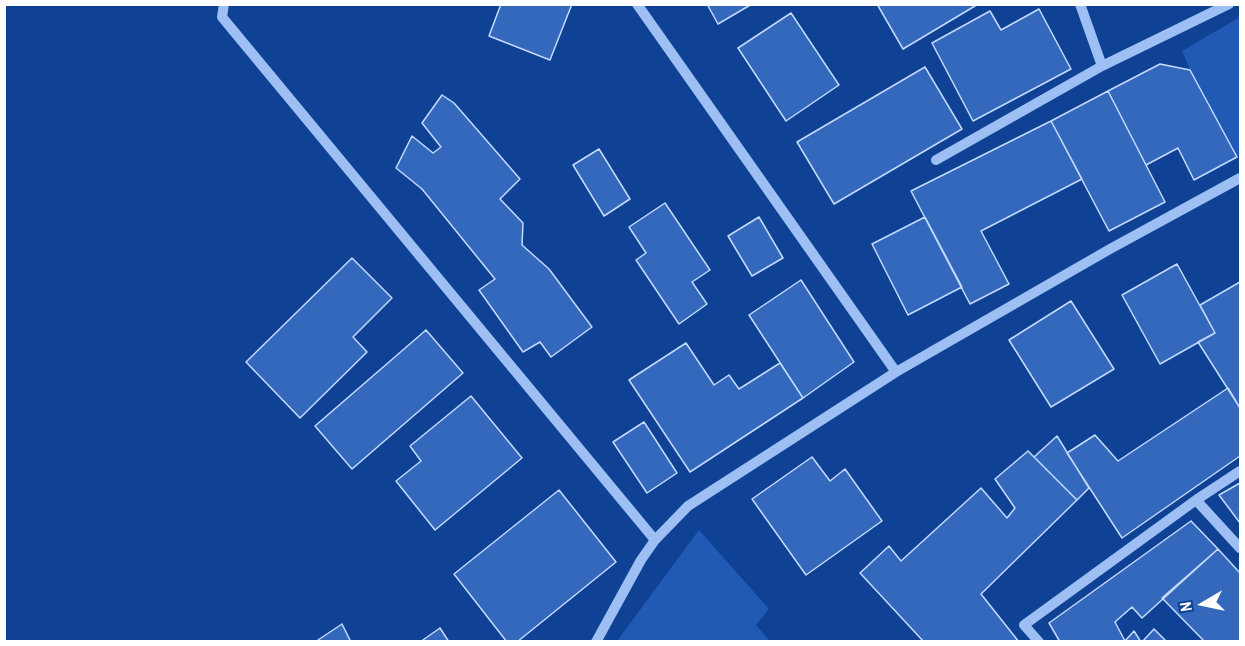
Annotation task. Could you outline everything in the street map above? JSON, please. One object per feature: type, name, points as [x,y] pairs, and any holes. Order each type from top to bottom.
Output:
[{"type":"street","points":[[224,4],[222,17],[655,540]]},
{"type":"street","points":[[637,4],[896,372]]},
{"type":"street","points":[[1080,4],[1102,66]]},
{"type":"street","points":[[936,160],[1102,66],[1229,4]]},
{"type":"street","points":[[596,642],[655,540],[688,506],[896,372],[1110,249],[1240,178]]},
{"type":"street","points":[[1039,642],[1024,625],[1196,500],[1240,471]]},
{"type":"street","points":[[1196,500],[1240,548]]},
{"type":"shaded area","points":[[1240,17],[1240,155],[1237,157],[1182,51]]},
{"type":"shaded area","points":[[699,530],[769,609],[756,625],[770,641],[617,641]]},
{"type":"building","points":[[501,4],[572,4],[550,60],[489,36]]},
{"type":"building","points":[[707,4],[752,4],[718,24]]},
{"type":"building","points":[[877,4],[974,4],[975,6],[903,49]]},
{"type":"building","points":[[1039,9],[1071,69],[973,121],[932,43],[990,11],[1001,30]]},
{"type":"building","points":[[791,13],[839,85],[786,121],[738,48]]},
{"type":"building","points":[[1160,64],[1190,70],[1237,157],[1194,180],[1178,148],[1146,165],[1108,91]]},
{"type":"building","points":[[925,67],[962,129],[834,204],[797,142]]},
{"type":"building","points":[[1108,91],[1165,202],[1109,231],[1051,121]]},
{"type":"building","points":[[442,95],[454,103],[520,179],[500,199],[523,223],[522,245],[549,269],[592,327],[551,357],[540,342],[523,352],[479,290],[495,279],[422,189],[396,168],[412,136],[433,153],[441,147],[422,123]]},
{"type":"building","points":[[1051,121],[1082,179],[981,231],[1009,284],[970,304],[911,191]]},
{"type":"building","points":[[599,149],[630,199],[604,216],[573,165]]},
{"type":"building","points":[[665,203],[710,270],[692,282],[707,304],[679,324],[636,260],[646,253],[629,227]]},
{"type":"building","points":[[759,217],[783,258],[752,276],[728,236]]},
{"type":"building","points":[[925,217],[962,287],[908,315],[872,244]]},
{"type":"building","points":[[352,258],[392,298],[353,337],[367,352],[300,418],[246,362]]},
{"type":"building","points":[[1177,264],[1215,333],[1160,364],[1122,295]]},
{"type":"building","points":[[801,280],[854,362],[803,398],[749,315]]},
{"type":"building","points":[[1240,282],[1240,408],[1198,342],[1215,333],[1200,305]]},
{"type":"building","points":[[1071,301],[1114,369],[1051,407],[1009,340]]},
{"type":"building","points":[[426,330],[463,373],[352,469],[315,426]]},
{"type":"building","points":[[686,343],[714,385],[729,375],[739,389],[780,363],[803,398],[690,472],[629,380]]},
{"type":"building","points":[[1228,388],[1240,408],[1240,456],[1122,538],[1067,453],[1095,435],[1118,461]]},
{"type":"building","points":[[471,396],[522,458],[435,530],[396,481],[421,461],[410,446]]},
{"type":"building","points":[[644,422],[677,473],[647,493],[613,442]]},
{"type":"building","points":[[1057,436],[1089,488],[1077,500],[1034,457]]},
{"type":"building","points":[[1028,451],[1077,500],[981,594],[1019,642],[924,642],[860,573],[889,546],[901,561],[981,488],[1007,518],[1015,508],[995,479]]},
{"type":"building","points":[[812,457],[830,481],[845,469],[882,521],[806,575],[752,499]]},
{"type":"building","points":[[1240,483],[1240,523],[1219,495]]},
{"type":"building","points":[[559,490],[616,562],[517,642],[507,642],[454,574]]},
{"type":"building","points":[[1191,521],[1218,549],[1142,618],[1132,607],[1115,622],[1125,641],[1060,642],[1049,623]]},
{"type":"building","points":[[1218,549],[1240,573],[1240,642],[1205,642],[1162,598]]},
{"type":"building","points":[[342,624],[351,642],[315,642]]},
{"type":"building","points":[[440,628],[449,642],[420,642]]},
{"type":"building","points":[[1154,629],[1167,642],[1142,642]]},
{"type":"building","points":[[1134,631],[1141,642],[1124,642],[1125,641]]}]
